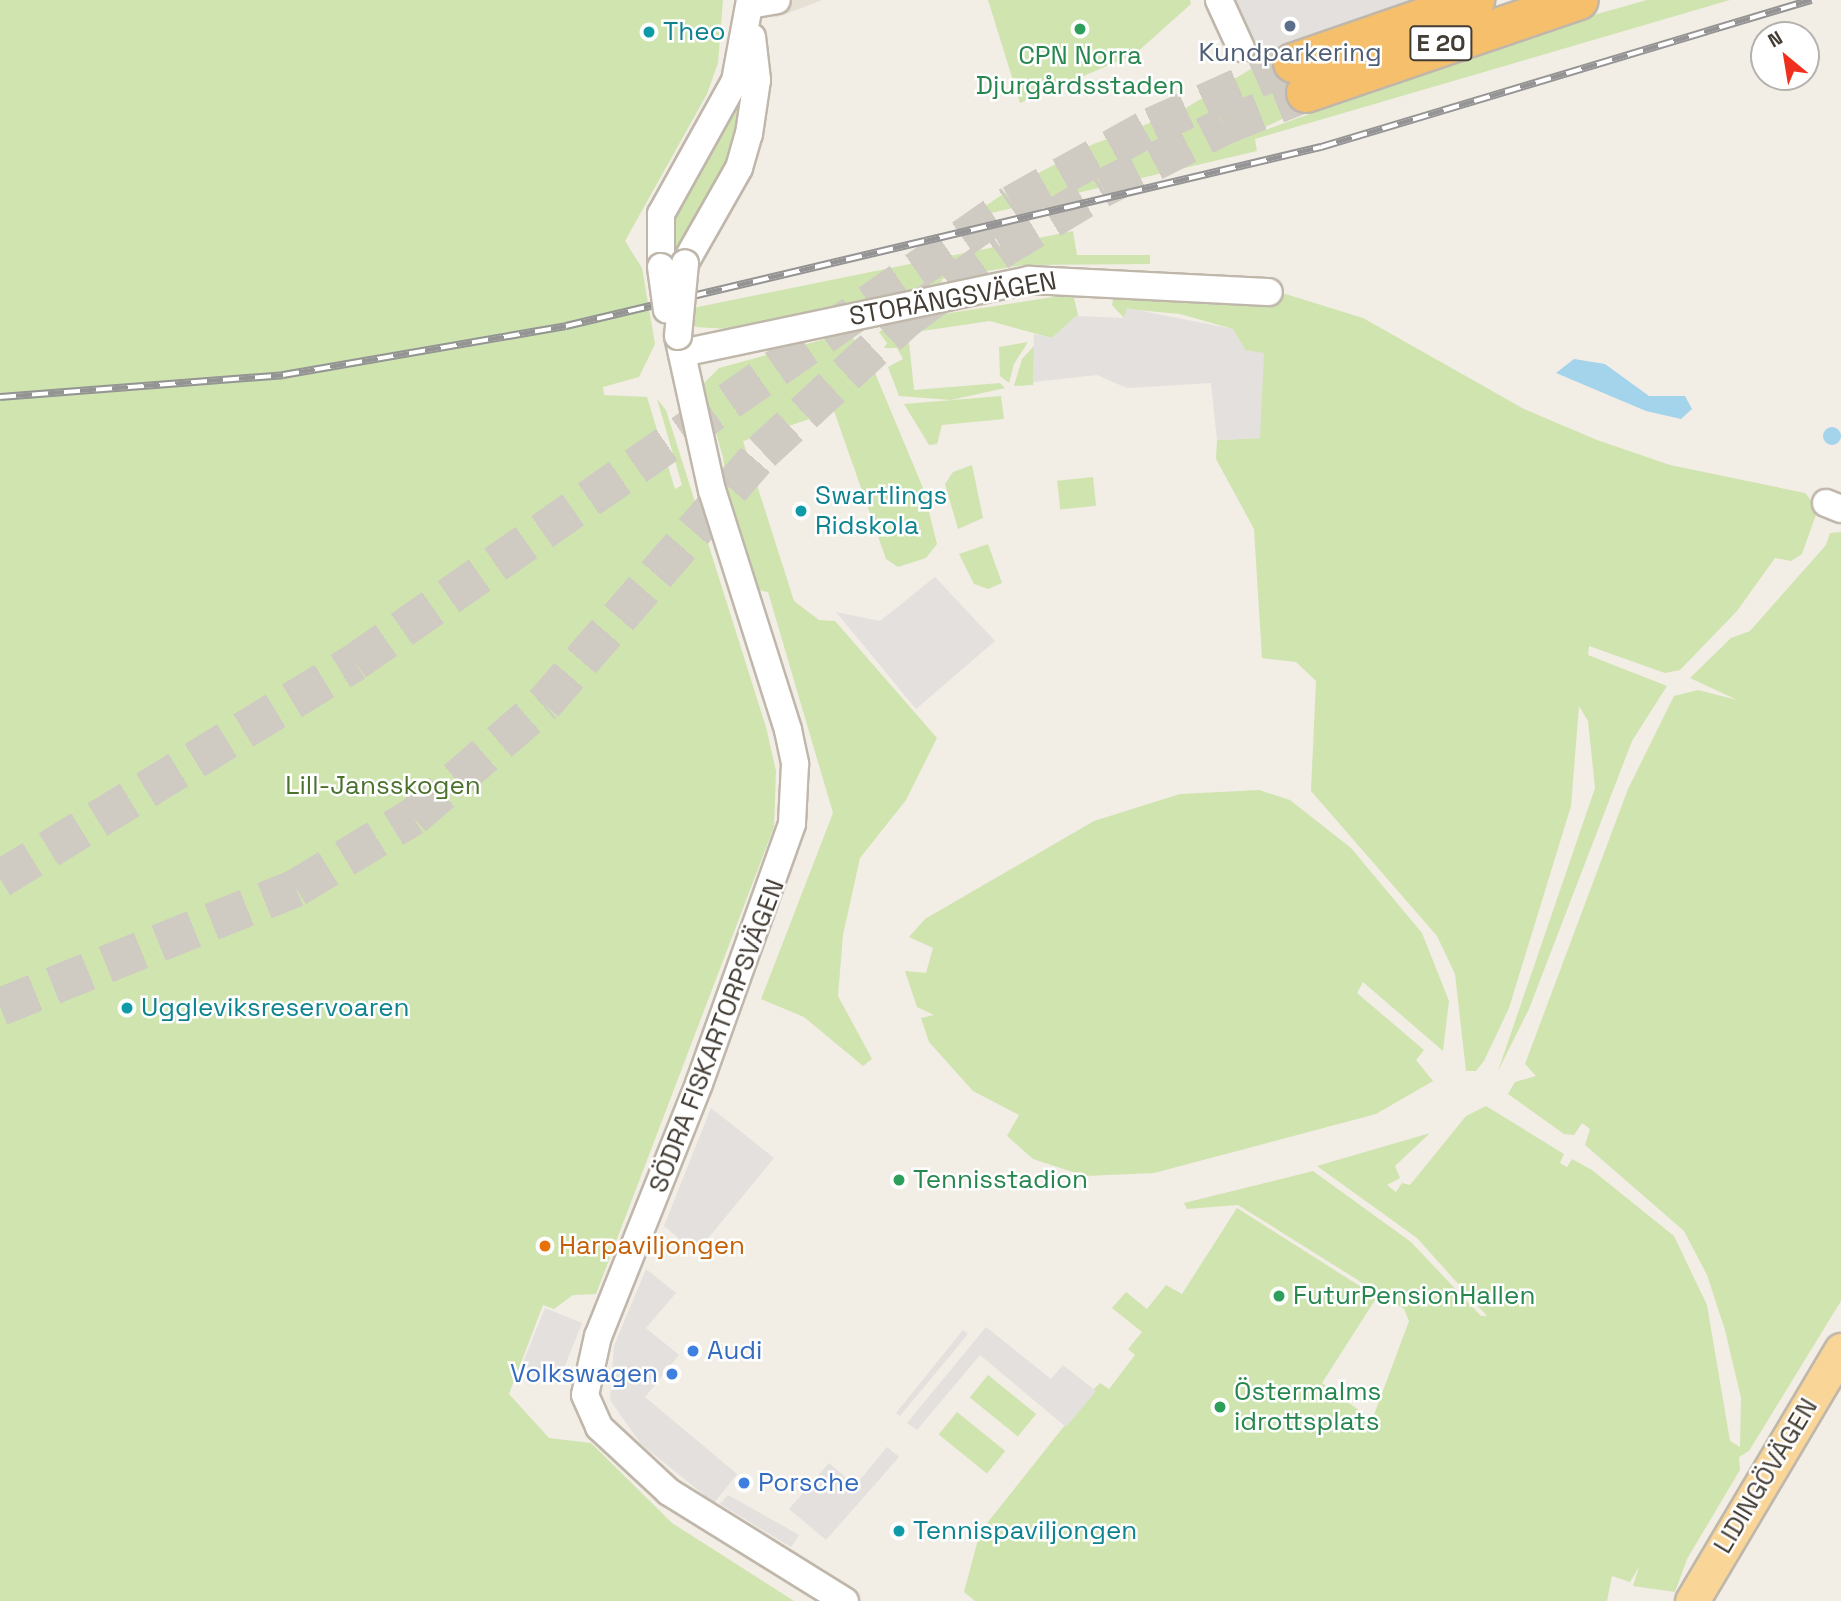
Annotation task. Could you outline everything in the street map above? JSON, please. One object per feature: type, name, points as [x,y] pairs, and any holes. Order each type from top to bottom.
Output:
[{"type":"highway","name":"E 20","points":[[1475,0],[1299,78],[1579,0]]},
{"type":"main road","name":"LIDINGÖVÄGEN","points":[[1692,1601],[1841,1350]]},
{"type":"main road","name":"LIDINGÖVÄGEN","points":[[1707,1601],[1841,1377]]},
{"type":"street","points":[[673,265],[739,168],[749,134],[757,80],[749,10],[777,0]]},
{"type":"street","points":[[1219,0],[1241,48]]},
{"type":"street","name":"SÖDRA FISKARTORPSVÄGEN","points":[[749,10],[727,99],[668,191],[661,214],[673,265],[668,318],[680,344],[712,490],[788,730],[795,764],[792,824],[782,865],[598,1336],[585,1395],[599,1427],[669,1492],[845,1601]]},
{"type":"street","name":"STORÄNGSVÄGEN","points":[[680,344],[1029,280],[1269,292]]},
{"type":"shaded area","points":[[769,0],[822,0],[775,18]]},
{"type":"shaded area","name":"Kundparkering","points":[[1229,0],[1416,0],[1261,59]]},
{"type":"shaded area","points":[[1127,308],[1233,329],[1245,350],[1264,353],[1260,438],[1217,440],[1211,383],[1127,388],[1097,375],[1033,382],[1034,334],[1052,338],[1076,316],[1124,318]]},
{"type":"shaded area","points":[[935,577],[995,641],[916,709],[836,612],[880,621]]},
{"type":"shaded area","points":[[711,1108],[774,1158],[696,1253],[664,1226]]},
{"type":"shaded area","points":[[646,1269],[676,1293],[646,1328],[679,1355],[645,1397],[737,1474],[714,1503],[641,1444],[610,1400],[614,1346]]},
{"type":"shaded area","points":[[545,1308],[582,1323],[557,1384],[520,1369]]},
{"type":"shaded area","points":[[986,1327],[1051,1379],[1063,1365],[1096,1391],[1066,1427],[980,1355],[917,1430],[907,1423]]},
{"type":"shaded area","points":[[963,1330],[968,1334],[900,1416],[896,1413]]},
{"type":"shaded area","points":[[887,1447],[899,1457],[826,1540],[789,1509],[829,1463],[855,1486]]},
{"type":"shaded area","points":[[728,1495],[799,1535],[791,1547],[720,1504]]},
{"type":"green space","name":"Lill-Jansskogen","points":[[0,0],[723,0],[718,63],[707,94],[625,241],[642,268],[655,344],[639,377],[603,387],[604,395],[647,397],[675,489],[682,485],[657,399],[666,410],[766,727],[776,771],[774,827],[596,1294],[573,1295],[554,1309],[543,1305],[509,1394],[549,1438],[591,1443],[672,1523],[794,1601],[0,1601]]},
{"type":"green space","name":"CPN Norra Djurgårdsstaden","points":[[988,0],[1190,0],[1191,4],[1135,54],[1020,103]]},
{"type":"green space","points":[[1647,0],[1730,0],[1255,139],[1257,151],[966,219],[1018,184],[1091,145],[1179,112],[1283,50],[1306,108],[1235,141],[1544,29]]},
{"type":"green space","points":[[746,80],[742,136],[678,264],[655,267],[659,221]]},
{"type":"green space","points":[[1073,231],[1077,255],[1150,255],[1150,264],[1023,265],[942,279],[940,289],[730,329],[695,327],[688,309]]},
{"type":"green space","points":[[1279,292],[1363,318],[1524,409],[1597,440],[1670,465],[1805,493],[1818,509],[1802,554],[1791,561],[1775,558],[1737,611],[1680,670],[1665,673],[1589,646],[1588,655],[1667,686],[1632,741],[1529,1009],[1498,1071],[1595,788],[1588,721],[1579,706],[1571,806],[1509,1008],[1484,1061],[1476,1071],[1466,1071],[1455,974],[1437,936],[1311,791],[1316,681],[1296,662],[1262,658],[1254,529],[1216,459],[1217,440],[1260,438],[1245,350],[1233,329],[1180,314],[1127,309],[1124,318],[1112,305],[1114,295],[1276,306]]},
{"type":"green space","points":[[1073,294],[1078,315],[1052,338],[990,321],[908,333],[914,390],[1000,383],[1005,388],[951,400],[899,396],[888,367],[903,359],[897,348],[884,348],[887,343],[879,332],[891,322]]},
{"type":"green space","points":[[847,333],[865,349],[923,488],[937,544],[926,558],[898,567],[886,559],[834,411],[743,441],[794,601],[819,620],[835,621],[937,738],[906,800],[860,858],[843,935],[838,996],[872,1059],[863,1066],[804,1017],[761,999],[833,813],[768,592],[757,590],[729,504],[723,457],[702,385],[719,368]]},
{"type":"green space","points":[[1028,342],[1014,364],[1009,383],[1000,376],[999,347]]},
{"type":"green space","points":[[1035,345],[1033,385],[1014,386],[1022,359]]},
{"type":"green space","points":[[1001,396],[1004,419],[942,425],[937,444],[929,445],[904,404]]},
{"type":"green space","points":[[972,465],[983,518],[958,529],[945,484],[953,472]]},
{"type":"green space","points":[[1093,477],[1096,506],[1060,510],[1057,481]]},
{"type":"green space","points":[[1841,532],[1841,1301],[1749,1451],[1739,1457],[1740,1470],[1687,1559],[1675,1592],[1633,1586],[1639,1567],[1630,1582],[1612,1576],[1607,1601],[975,1601],[964,1592],[980,1532],[1092,1391],[1100,1383],[1109,1389],[1135,1355],[1128,1349],[1142,1332],[1112,1308],[1126,1292],[1147,1309],[1166,1285],[1182,1294],[1237,1208],[1377,1297],[1322,1383],[1372,1420],[1409,1321],[1404,1309],[1238,1205],[1187,1209],[1184,1203],[1313,1171],[1411,1242],[1481,1316],[1487,1316],[1417,1238],[1317,1166],[1430,1133],[1395,1166],[1400,1178],[1387,1185],[1396,1192],[1402,1183],[1410,1185],[1466,1116],[1486,1106],[1564,1154],[1560,1163],[1567,1167],[1572,1159],[1592,1170],[1674,1236],[1707,1305],[1730,1441],[1740,1447],[1741,1398],[1725,1330],[1707,1275],[1684,1231],[1585,1145],[1590,1129],[1582,1123],[1574,1135],[1564,1134],[1508,1094],[1515,1082],[1536,1076],[1525,1064],[1628,789],[1674,696],[1698,690],[1737,700],[1690,678],[1731,638],[1750,631],[1826,545],[1830,533]]},
{"type":"green space","points":[[988,544],[1002,583],[988,589],[974,584],[959,554]]},
{"type":"green space","points":[[1259,790],[1290,800],[1351,848],[1422,933],[1449,1001],[1443,1051],[1363,982],[1357,993],[1424,1050],[1416,1060],[1433,1081],[1376,1114],[1154,1173],[1085,1176],[1033,1159],[1007,1136],[1019,1115],[973,1091],[929,1042],[921,1018],[934,1015],[917,1007],[905,971],[926,973],[933,948],[909,937],[925,919],[1094,821],[1180,794]]},
{"type":"green space","points":[[988,1375],[1036,1414],[1018,1437],[970,1398]]},
{"type":"green space","points":[[957,1412],[1005,1451],[987,1474],[939,1435]]},
{"type":"water","points":[[1574,359],[1605,364],[1649,396],[1685,396],[1692,409],[1681,419],[1646,411],[1556,373]]},
{"type":"water","points":[[1832,427],[1838,430],[1841,436],[1838,442],[1832,445],[1826,442],[1823,436],[1826,430]]},
{"type":"tunnel","points":[[0,879],[355,662],[1012,204],[1152,126],[1293,63]]},
{"type":"tunnel","points":[[0,1007],[296,888],[413,817],[544,704],[762,452],[905,320],[1002,249],[1103,188],[1224,126],[1306,93]]},
{"type":"railway","points":[[0,397],[283,375],[566,326],[1321,147],[1811,0]]},
{"type":"place","name":"Kundparkering","points":[[1290,26]]},
{"type":"place","name":"CPN Norra Djurgårdsstaden","points":[[1080,29]]},
{"type":"place","name":"Theo","points":[[649,32]]},
{"type":"place","name":"Swartlings Ridskola","points":[[801,511]]},
{"type":"place","name":"Uggleviksreservoaren","points":[[127,1008]]},
{"type":"place","name":"Tennisstadion","points":[[899,1180]]},
{"type":"place","name":"Harpaviljongen","points":[[545,1246]]},
{"type":"place","name":"FuturPensionHallen","points":[[1279,1296]]},
{"type":"place","name":"Audi","points":[[693,1351]]},
{"type":"place","name":"Volkswagen","points":[[672,1374]]},
{"type":"place","name":"Östermalms idrottsplats","points":[[1220,1407]]},
{"type":"place","name":"Porsche","points":[[744,1483]]},
{"type":"place","name":"Tennispaviljongen","points":[[899,1531]]}]
